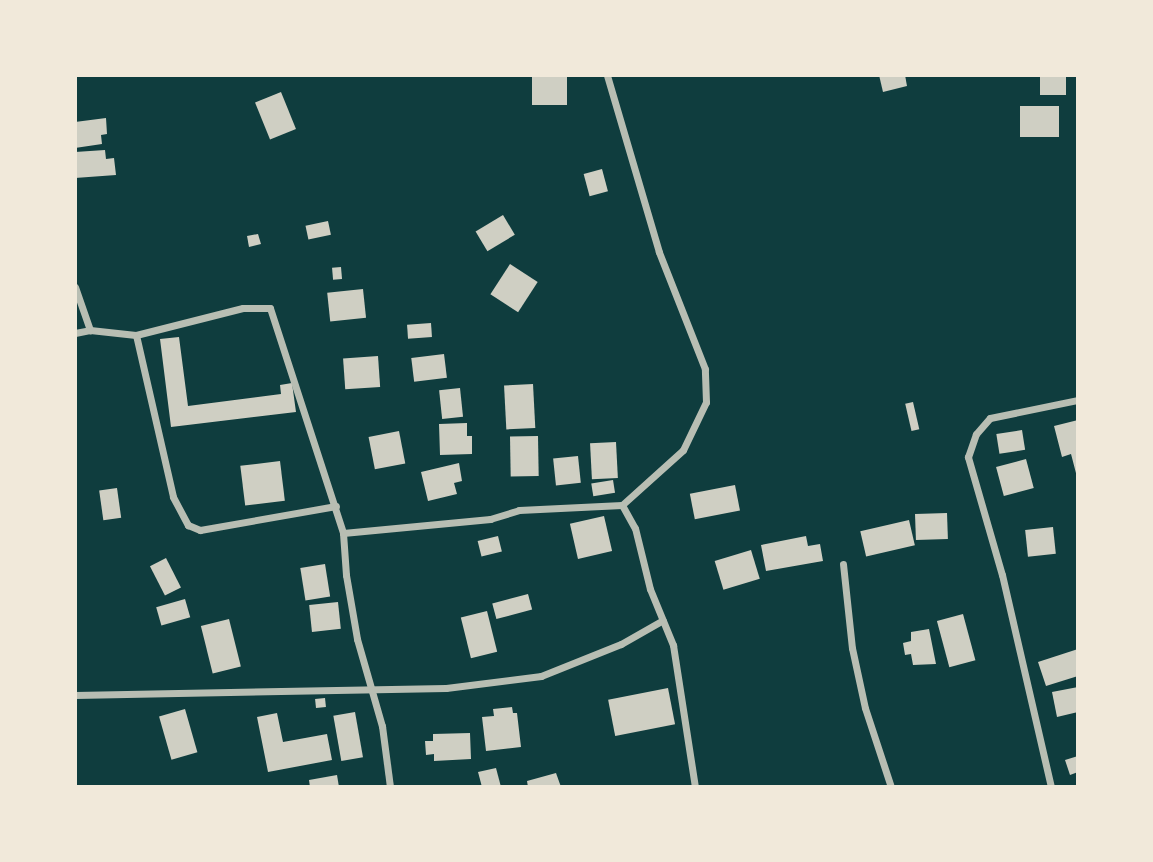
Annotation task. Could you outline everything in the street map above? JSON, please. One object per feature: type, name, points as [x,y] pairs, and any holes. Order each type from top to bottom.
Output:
[{"type":"street","points":[[343,533],[490,519],[519,510],[622,505],[683,450],[706,401],[705,369],[659,252],[607,75]]},
{"type":"street","points":[[75,287],[90,330]]},
{"type":"street","points":[[75,332],[90,330],[136,335],[243,308],[270,308],[343,533],[346,575],[357,639],[373,690],[390,787]]},
{"type":"street","points":[[136,335],[173,498],[188,525],[200,530],[336,506]]},
{"type":"street","points":[[1051,787],[1002,575],[968,457],[976,434],[990,418],[1078,400]]},
{"type":"street","points":[[622,505],[635,528],[650,589],[673,645],[682,686],[695,787]]},
{"type":"street","points":[[843,565],[852,648],[865,708],[891,787]]},
{"type":"street","points":[[75,695],[446,688],[541,676],[621,643],[663,620]]},
{"type":"building","points":[[532,75],[567,75],[567,105],[532,105]]},
{"type":"building","points":[[879,75],[905,75],[907,86],[883,92]]},
{"type":"building","points":[[1040,75],[1066,75],[1066,95],[1040,95]]},
{"type":"building","points":[[281,92],[296,129],[270,140],[255,102]]},
{"type":"building","points":[[1020,106],[1059,106],[1059,137],[1020,137]]},
{"type":"building","points":[[106,118],[107,134],[101,135],[102,144],[75,148],[75,122]]},
{"type":"building","points":[[105,150],[106,159],[114,158],[116,175],[75,178],[75,152]]},
{"type":"building","points":[[602,169],[608,191],[590,196],[584,174]]},
{"type":"building","points":[[503,215],[515,235],[487,251],[476,231]]},
{"type":"building","points":[[328,221],[331,235],[308,239],[306,226]]},
{"type":"building","points":[[258,234],[261,244],[249,247],[247,236]]},
{"type":"building","points":[[510,264],[538,282],[518,312],[490,294]]},
{"type":"building","points":[[341,267],[342,279],[333,280],[332,268]]},
{"type":"building","points":[[363,289],[366,318],[330,322],[327,293]]},
{"type":"building","points":[[431,323],[432,337],[408,339],[407,325]]},
{"type":"building","points":[[179,337],[188,406],[281,394],[280,385],[292,383],[296,412],[171,427],[160,339]]},
{"type":"building","points":[[444,354],[447,378],[414,382],[411,358]]},
{"type":"building","points":[[378,356],[380,387],[345,389],[343,358]]},
{"type":"building","points":[[533,384],[535,428],[506,429],[504,386]]},
{"type":"building","points":[[460,388],[463,417],[442,419],[439,390]]},
{"type":"building","points":[[913,402],[919,429],[912,431],[905,404]]},
{"type":"building","points":[[1078,420],[1077,477],[1071,454],[1062,457],[1054,426]]},
{"type":"building","points":[[467,423],[467,436],[472,436],[472,454],[440,455],[439,424]]},
{"type":"building","points":[[1022,430],[1025,450],[999,454],[996,434]]},
{"type":"building","points":[[399,431],[405,463],[375,469],[369,437]]},
{"type":"building","points":[[510,436],[538,436],[539,476],[511,476]]},
{"type":"building","points":[[616,442],[618,478],[592,479],[590,443]]},
{"type":"building","points":[[578,456],[581,483],[556,485],[553,459]]},
{"type":"building","points":[[1026,459],[1034,488],[1004,496],[996,467]]},
{"type":"building","points":[[280,461],[285,501],[245,506],[240,466]]},
{"type":"building","points":[[459,463],[462,481],[454,483],[457,494],[428,501],[421,472]]},
{"type":"building","points":[[613,480],[615,493],[593,496],[591,483]]},
{"type":"building","points":[[735,485],[740,511],[695,519],[690,494]]},
{"type":"building","points":[[117,488],[121,518],[103,520],[99,491]]},
{"type":"building","points":[[947,513],[948,539],[916,540],[915,514]]},
{"type":"building","points":[[604,516],[612,551],[578,559],[570,524]]},
{"type":"building","points":[[909,520],[915,545],[866,557],[860,531]]},
{"type":"building","points":[[1053,527],[1056,554],[1028,557],[1025,530]]},
{"type":"building","points":[[498,536],[502,552],[481,557],[478,541]]},
{"type":"building","points":[[806,536],[808,546],[820,544],[823,561],[766,571],[761,545]]},
{"type":"building","points":[[751,550],[760,579],[723,590],[715,561]]},
{"type":"building","points":[[166,558],[181,587],[165,596],[150,566]]},
{"type":"building","points":[[325,564],[330,597],[305,601],[300,568]]},
{"type":"building","points":[[528,594],[532,609],[496,619],[492,604]]},
{"type":"building","points":[[185,599],[190,617],[161,626],[156,607]]},
{"type":"building","points":[[338,602],[341,629],[312,632],[309,605]]},
{"type":"building","points":[[487,611],[497,652],[471,658],[461,618]]},
{"type":"building","points":[[963,614],[975,660],[949,667],[937,621]]},
{"type":"building","points":[[229,619],[241,667],[213,674],[201,626]]},
{"type":"building","points":[[929,629],[936,664],[913,665],[911,654],[905,655],[903,643],[911,641],[911,632]]},
{"type":"building","points":[[1078,649],[1078,676],[1046,686],[1038,662]]},
{"type":"building","points":[[1078,687],[1078,712],[1057,717],[1052,692]]},
{"type":"building","points":[[668,688],[675,724],[615,736],[608,700]]},
{"type":"building","points":[[325,698],[326,707],[316,708],[315,699]]},
{"type":"building","points":[[512,707],[513,713],[517,713],[521,747],[486,751],[482,717],[494,716],[493,709]]},
{"type":"building","points":[[185,709],[197,752],[171,760],[159,716]]},
{"type":"building","points":[[355,712],[363,757],[341,761],[333,716]]},
{"type":"building","points":[[277,713],[283,742],[327,734],[332,760],[268,772],[257,717]]},
{"type":"building","points":[[470,733],[471,759],[434,761],[434,754],[426,755],[425,741],[433,741],[433,734]]},
{"type":"building","points":[[1078,756],[1078,772],[1070,775],[1065,760]]},
{"type":"building","points":[[496,768],[501,787],[482,787],[478,772]]},
{"type":"building","points":[[556,773],[561,787],[528,787],[527,781]]},
{"type":"building","points":[[337,775],[339,787],[310,787],[309,780]]}]
